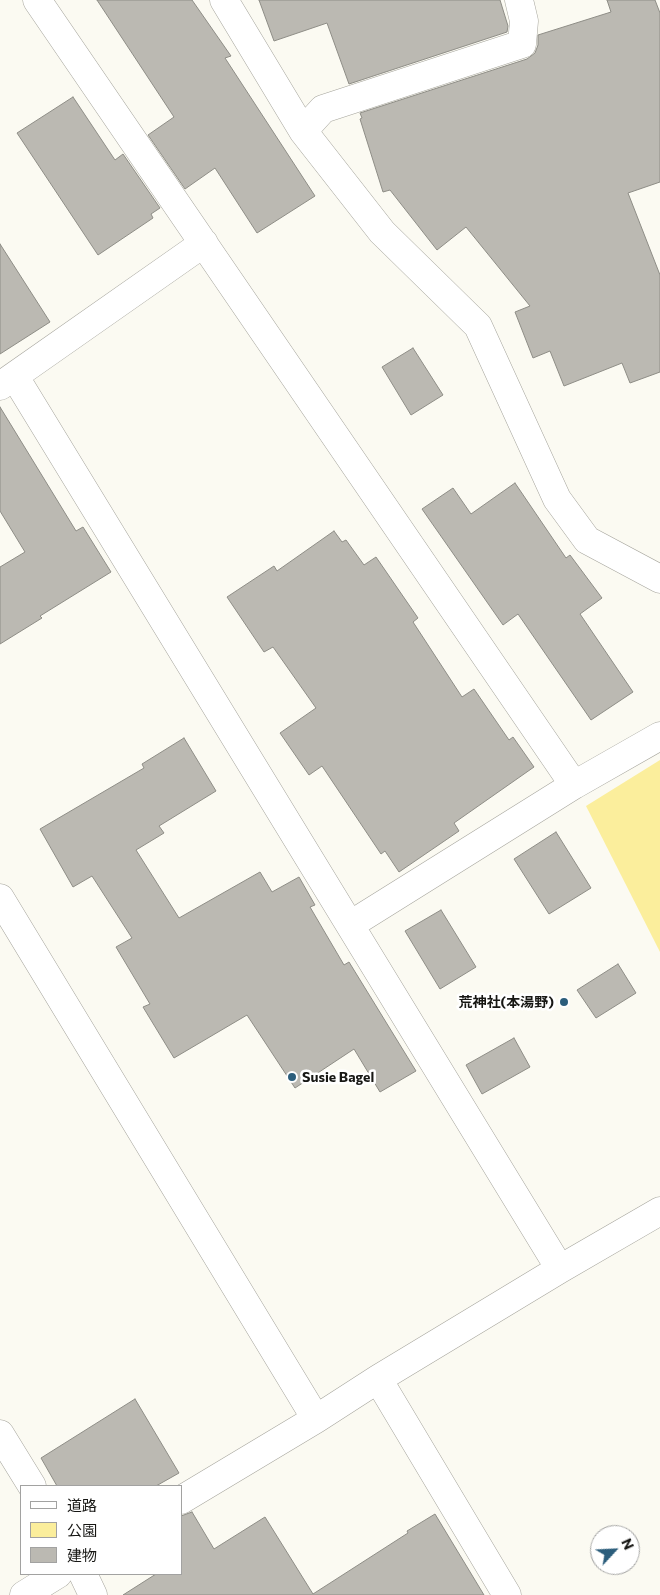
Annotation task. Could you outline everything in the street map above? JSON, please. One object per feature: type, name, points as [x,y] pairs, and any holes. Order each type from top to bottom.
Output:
[{"type":"street","points":[[38,0],[574,785]]},
{"type":"street","points":[[224,0],[303,131],[382,232],[478,326],[557,499],[587,540],[660,579]]},
{"type":"street","points":[[303,131],[323,109],[522,44],[524,21],[519,0]]},
{"type":"street","points":[[204,243],[7,382],[350,925],[560,1269]]},
{"type":"street","points":[[350,925],[574,785],[660,736]]},
{"type":"street","points":[[0,898],[316,1418]]},
{"type":"street","points":[[182,1499],[560,1269],[660,1211]]},
{"type":"street","points":[[378,1379],[506,1595]]},
{"type":"street","points":[[0,1434],[31,1485]]},
{"type":"street","points":[[24,1595],[56,1575]]},
{"type":"street","points":[[83,1575],[92,1595]]},
{"type":"green space","points":[[660,760],[660,952],[586,806]]},
{"type":"building","points":[[97,0],[192,0],[231,56],[225,58],[315,196],[257,233],[215,168],[185,189],[148,135],[174,117]]},
{"type":"building","points":[[259,0],[500,0],[508,26],[507,32],[349,84],[327,23],[274,41]]},
{"type":"building","points":[[607,0],[655,0],[660,13],[660,182],[628,193],[660,275],[660,372],[630,383],[622,363],[564,386],[550,351],[533,358],[515,312],[530,306],[466,227],[437,250],[390,190],[383,192],[360,119],[362,118],[360,113],[527,59],[535,53],[538,45],[538,35],[611,12]]},
{"type":"building","points":[[73,97],[115,160],[123,154],[160,208],[151,214],[153,218],[98,255],[17,133]]},
{"type":"building","points":[[0,244],[50,322],[0,354]]},
{"type":"building","points":[[413,348],[443,395],[411,415],[382,367]]},
{"type":"building","points":[[0,407],[76,531],[83,527],[111,572],[40,616],[42,618],[0,644],[0,567],[25,552],[0,511]]},
{"type":"building","points":[[515,483],[566,558],[570,555],[602,598],[580,614],[633,692],[591,720],[518,614],[503,625],[422,509],[453,488],[471,514]]},
{"type":"building","points":[[334,531],[342,542],[346,540],[364,565],[376,557],[418,618],[413,622],[462,697],[474,689],[509,740],[513,737],[534,767],[454,823],[459,831],[399,872],[385,851],[381,854],[322,766],[309,775],[280,733],[316,708],[273,647],[264,652],[227,597],[274,566],[277,571]]},
{"type":"building","points":[[184,738],[216,791],[159,826],[164,833],[136,850],[179,918],[260,872],[272,892],[299,877],[315,905],[310,907],[344,965],[349,962],[416,1071],[380,1092],[354,1049],[295,1088],[247,1015],[174,1058],[143,1007],[150,1004],[116,947],[132,938],[92,876],[73,887],[40,829],[144,768],[142,764]]},
{"type":"building","points":[[556,832],[591,888],[549,914],[514,859]]},
{"type":"building","points":[[441,910],[476,967],[440,989],[405,931]]},
{"type":"building","points":[[618,964],[636,993],[596,1018],[577,990]]},
{"type":"building","points":[[514,1038],[530,1067],[482,1094],[466,1065]]},
{"type":"building","points":[[135,1399],[179,1473],[158,1485],[56,1485],[41,1458]]},
{"type":"building","points":[[192,1512],[214,1549],[265,1517],[313,1594],[435,1514],[484,1595],[123,1595],[154,1575],[182,1575],[182,1516]]},
{"type":"place","name":"荒神社(本湯野)","points":[[564,1002]]},
{"type":"place","name":"Susie Bagel","points":[[292,1077]]}]
